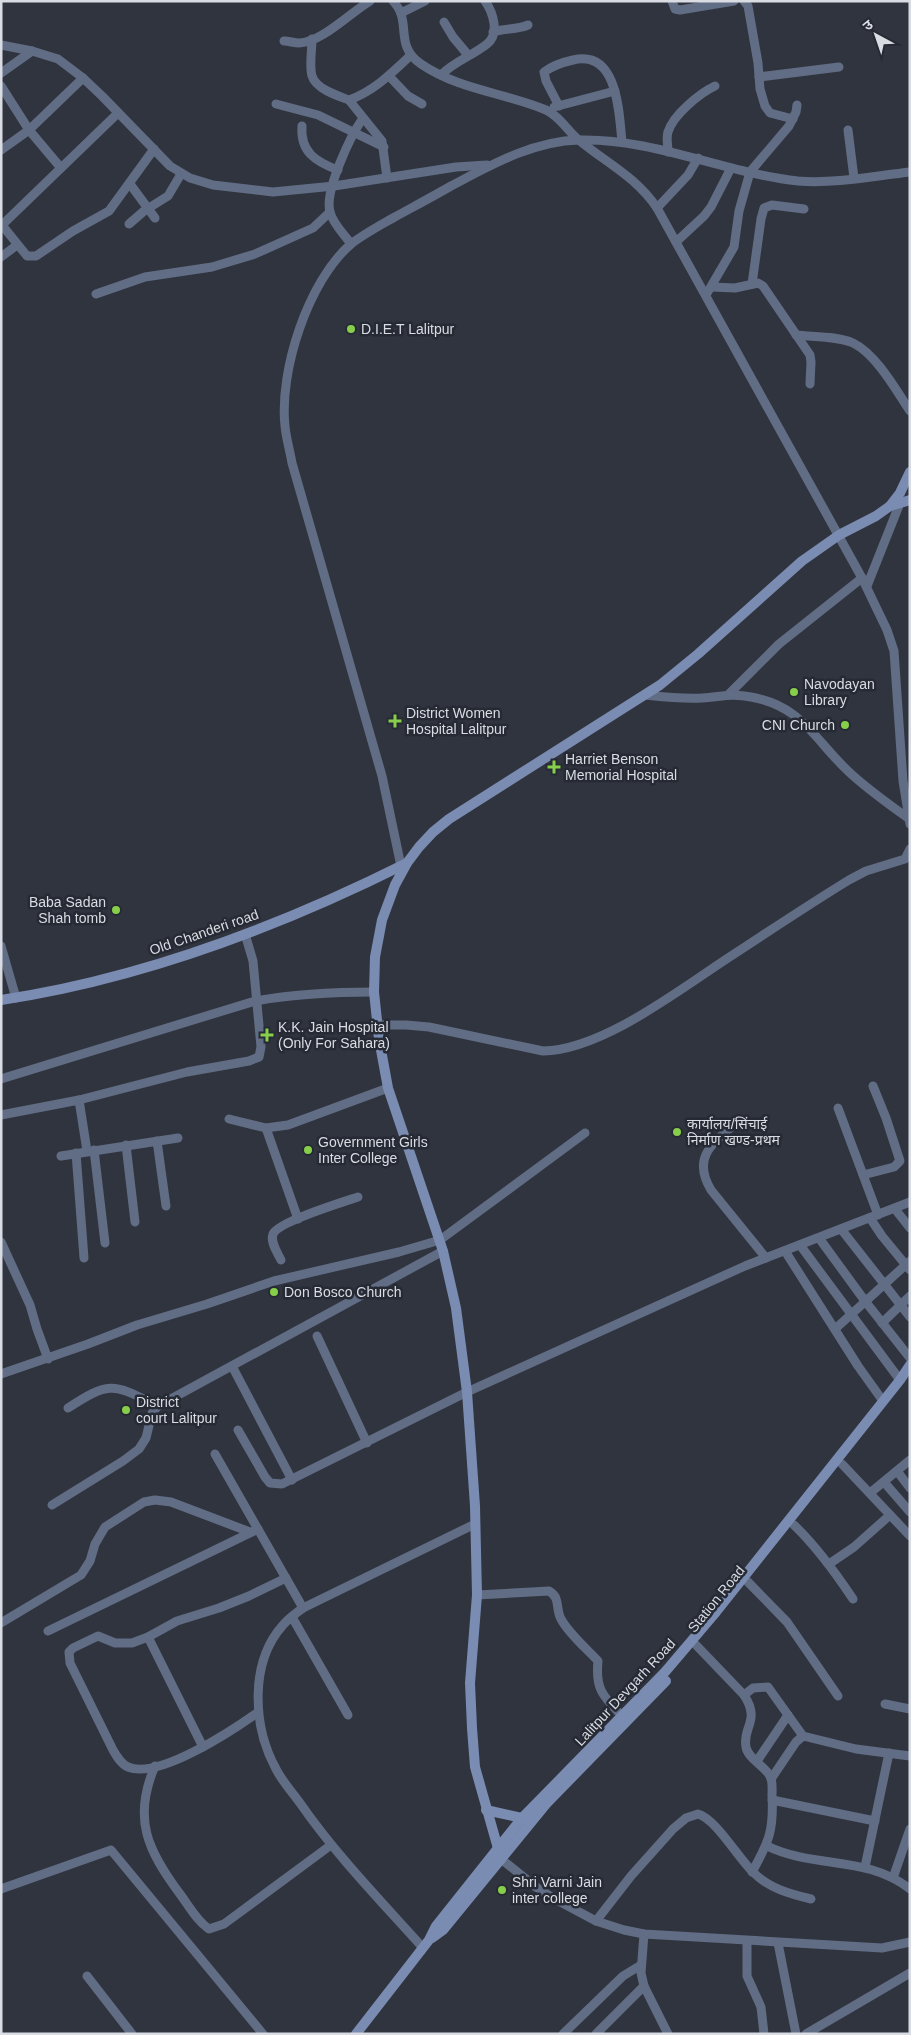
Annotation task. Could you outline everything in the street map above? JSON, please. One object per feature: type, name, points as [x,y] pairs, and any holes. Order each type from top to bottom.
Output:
[{"type":"street","points":[[284,41],[299,43],[312,39],[340,23],[370,1]]},
{"type":"street","points":[[393,1],[401,13],[405,45],[411,55],[422,64],[441,75],[491,94],[544,110],[555,116],[578,140],[630,176],[657,208],[867,586],[887,630],[894,651],[903,781],[909,821]]},
{"type":"street","points":[[401,13],[425,1]]},
{"type":"street","points":[[441,75],[450,66],[487,45],[491,40],[494,21],[485,1]]},
{"type":"street","points":[[672,1],[675,9],[680,10],[734,1]]},
{"type":"street","points":[[746,4],[755,44],[760,89],[768,111],[793,119]]},
{"type":"street","points":[[444,22],[453,37],[468,55]]},
{"type":"street","points":[[493,32],[507,29],[516,30],[528,25]]},
{"type":"street","points":[[312,39],[312,76],[326,90],[349,100],[379,135],[384,147],[386,178]]},
{"type":"street","points":[[1,45],[32,51],[58,59],[83,78],[181,174],[213,185],[273,192],[334,186],[456,167],[492,164]]},
{"type":"street","points":[[1,73],[32,51]]},
{"type":"street","points":[[349,100],[365,94],[389,76],[411,55]]},
{"type":"street","points":[[559,106],[544,76],[547,70],[578,59],[587,59],[596,63],[605,70],[613,81],[616,91],[622,142]]},
{"type":"street","points":[[759,77],[839,67]]},
{"type":"street","points":[[389,76],[408,96],[422,104]]},
{"type":"street","points":[[1,150],[29,130],[83,78]]},
{"type":"street","points":[[1,86],[29,130],[61,168]]},
{"type":"street","points":[[668,152],[668,134],[674,120],[696,98],[715,86]]},
{"type":"street","points":[[544,110],[616,91]]},
{"type":"street","points":[[276,104],[318,115],[384,147]]},
{"type":"street","points":[[706,295],[734,248],[739,211],[750,172],[780,138],[793,119],[797,104]]},
{"type":"street","points":[[118,112],[2,225],[27,256],[32,258],[36,256],[73,231],[110,211],[154,149]]},
{"type":"street","points":[[351,244],[334,222],[330,212],[329,198],[353,132],[363,118]]},
{"type":"street","points":[[302,126],[303,140],[312,158],[324,166],[338,170]]},
{"type":"street","points":[[848,130],[854,178]]},
{"type":"street","points":[[404,864],[382,776],[292,463],[285,426],[287,373],[303,320],[315,291],[332,266],[351,244],[380,226],[492,164],[545,144],[578,140],[622,142],[698,158],[750,172],[799,181],[836,180],[910,172]]},
{"type":"street","points":[[657,208],[688,175],[698,158]]},
{"type":"street","points":[[676,242],[711,207],[732,168]]},
{"type":"street","points":[[130,224],[149,208],[168,196],[181,174]]},
{"type":"street","points":[[130,184],[156,218]]},
{"type":"street","points":[[752,284],[764,208],[772,205],[804,209]]},
{"type":"street","points":[[96,294],[140,278],[212,267],[255,254],[313,228],[330,212]]},
{"type":"street","points":[[1,256],[17,245]]},
{"type":"street","points":[[712,287],[729,288],[758,283],[763,286],[810,356],[810,384]]},
{"type":"street","points":[[796,335],[839,340],[857,346],[871,357],[910,411]]},
{"type":"street","points":[[867,586],[900,503],[900,493],[910,472]]},
{"type":"street","points":[[900,503],[838,535],[802,561],[698,654],[660,685],[450,819],[433,832],[404,864],[382,920],[375,957],[374,992],[376,1020],[388,1088],[440,1240],[456,1308],[467,1392],[475,1524],[477,1595],[470,1683],[475,1767],[501,1859],[536,1887],[596,1921],[644,1934],[778,1944],[882,1948],[910,1942]]},
{"type":"street","points":[[729,694],[779,644],[862,578]]},
{"type":"street","points":[[645,695],[704,698],[729,694],[773,702],[793,713],[808,726],[846,770],[909,821]]},
{"type":"street","points":[[376,1020],[429,1027],[543,1051],[557,1051],[571,1047],[619,1027],[849,880],[908,853]]},
{"type":"street","name":"Old Chanderi road","points":[[1,1000],[81,985],[245,934],[323,903],[404,864]]},
{"type":"street","points":[[1,1116],[79,1100],[187,1072],[254,1060],[261,1053],[255,1001],[253,960],[245,934]]},
{"type":"street","points":[[1,946],[16,998]]},
{"type":"street","points":[[1,1079],[255,1001],[327,992],[374,992]]},
{"type":"street","points":[[863,1175],[894,1167],[900,1161],[873,1086]]},
{"type":"street","points":[[229,1119],[266,1128],[288,1125],[388,1088]]},
{"type":"street","points":[[79,1100],[90,1151],[105,1243]]},
{"type":"street","points":[[835,1329],[884,1284],[908,1265],[874,1217],[863,1175],[838,1108]]},
{"type":"street","points":[[741,1119],[712,1144],[704,1157],[702,1170],[704,1179],[711,1190],[766,1258]]},
{"type":"street","points":[[266,1128],[298,1219]]},
{"type":"street","points":[[2,1374],[137,1325],[207,1304],[274,1280],[390,1254],[440,1240],[585,1133]]},
{"type":"street","points":[[61,1156],[178,1138]]},
{"type":"street","points":[[157,1141],[166,1206]]},
{"type":"street","points":[[126,1146],[135,1222]]},
{"type":"street","points":[[76,1153],[84,1258]]},
{"type":"street","points":[[281,1260],[274,1244],[274,1232],[298,1219],[358,1197]]},
{"type":"street","points":[[238,1430],[270,1483],[282,1484],[467,1392],[766,1258],[910,1202]]},
{"type":"street","points":[[895,1209],[910,1228]]},
{"type":"street","points":[[841,1229],[910,1317]]},
{"type":"street","points":[[819,1238],[910,1358]]},
{"type":"street","points":[[1,1242],[30,1305],[36,1330],[48,1358]]},
{"type":"street","points":[[800,1245],[900,1380]]},
{"type":"street","points":[[785,1250],[835,1329],[884,1401]]},
{"type":"street","points":[[52,1505],[139,1449],[146,1438],[152,1413],[158,1406],[443,1251]]},
{"type":"street","points":[[882,1323],[910,1296]]},
{"type":"street","points":[[317,1336],[367,1443]]},
{"type":"street","name":"Lalitpur Devgarh Road","points":[[356,2034],[426,1944],[436,1926],[498,1848],[665,1672],[716,1612],[884,1401],[910,1365]]},
{"type":"street","points":[[232,1366],[292,1480]]},
{"type":"street","name":"Station Road","points":[[426,1944],[443,1930],[501,1859],[527,1819],[668,1679],[897,1395],[910,1374]]},
{"type":"street","points":[[68,1408],[92,1393],[105,1388],[116,1388],[129,1392],[158,1406]]},
{"type":"street","points":[[215,1454],[254,1531],[304,1608]]},
{"type":"street","points":[[870,1493],[910,1460]]},
{"type":"street","points":[[842,1464],[910,1536]]},
{"type":"street","points":[[897,1471],[910,1488]]},
{"type":"street","points":[[884,1482],[910,1512]]},
{"type":"street","points":[[1,1622],[81,1575],[90,1561],[95,1544],[105,1527],[144,1502],[155,1500],[171,1502],[254,1531]]},
{"type":"street","points":[[829,1564],[854,1547],[890,1515]]},
{"type":"street","points":[[426,1944],[331,1845],[276,1769],[265,1743],[257,1713],[258,1687],[265,1657],[272,1640],[282,1626],[292,1617],[304,1608],[475,1524]]},
{"type":"street","points":[[794,1524],[810,1540],[829,1564],[853,1599]]},
{"type":"street","points":[[48,1631],[254,1531]]},
{"type":"street","points":[[257,1713],[186,1756],[155,1766],[135,1769],[128,1767],[117,1757],[68,1658],[69,1652],[93,1637],[102,1636],[115,1643],[124,1644],[148,1637],[177,1621],[234,1602],[286,1578]]},
{"type":"street","points":[[748,1582],[787,1622],[838,1696]]},
{"type":"street","points":[[477,1595],[549,1591],[554,1594],[557,1599],[560,1618],[598,1661],[597,1681],[601,1694],[622,1716]]},
{"type":"street","points":[[292,1617],[348,1715]]},
{"type":"street","points":[[148,1637],[203,1747]]},
{"type":"street","points":[[696,1645],[744,1695],[751,1710],[751,1719],[745,1743],[746,1749],[764,1767],[771,1780],[774,1817],[767,1846],[752,1872]]},
{"type":"street","points":[[744,1695],[753,1688],[768,1687],[804,1736],[856,1748],[910,1756]]},
{"type":"street","points":[[884,1704],[910,1709]]},
{"type":"street","points":[[757,1761],[788,1715]]},
{"type":"street","points":[[771,1780],[796,1742],[804,1736]]},
{"type":"street","points":[[865,1867],[890,1753]]},
{"type":"street","points":[[155,1766],[146,1791],[144,1806],[148,1842],[161,1869],[196,1916],[210,1929],[224,1924],[331,1845]]},
{"type":"street","points":[[772,1800],[875,1820]]},
{"type":"street","points":[[486,1810],[527,1819]]},
{"type":"street","points":[[596,1921],[631,1876],[673,1828],[686,1818],[698,1814],[708,1819],[752,1872],[774,1887],[792,1895],[811,1899]]},
{"type":"street","points":[[893,1878],[910,1829]]},
{"type":"street","points":[[767,1846],[795,1856],[865,1867],[893,1878],[910,1889]]},
{"type":"street","points":[[1,1889],[111,1850],[126,1866],[259,2032]]},
{"type":"street","points":[[644,1934],[641,1965],[644,1986],[668,2034]]},
{"type":"street","points":[[747,1942],[748,1976],[761,2007],[764,2034]]},
{"type":"street","points":[[778,1944],[796,2034]]},
{"type":"street","points":[[564,2034],[623,1976],[641,1965]]},
{"type":"street","points":[[806,2034],[910,1973]]},
{"type":"street","points":[[87,1976],[132,2034]]},
{"type":"street","points":[[596,2034],[644,1986]]},
{"type":"place","name":"D.I.E.T Lalitpur","points":[[351,329]]},
{"type":"place","name":"Navodayan Library","points":[[794,692]]},
{"type":"place","name":"District Women Hospital Lalitpur","points":[[395,721]]},
{"type":"place","name":"CNI Church","points":[[845,725]]},
{"type":"place","name":"Harriet Benson Memorial Hospital","points":[[554,767]]},
{"type":"place","name":"Baba Sadan Shah tomb","points":[[116,910]]},
{"type":"place","name":"K.K. Jain Hospital (Only For Sahara)","points":[[267,1035]]},
{"type":"place","name":"कार्यालय/सिंचाई निर्माण खण्ड-प्रथम","points":[[677,1132]]},
{"type":"place","name":"Government Girls Inter College","points":[[308,1150]]},
{"type":"place","name":"Don Bosco Church","points":[[274,1292]]},
{"type":"place","name":"District court Lalitpur","points":[[126,1410]]},
{"type":"place","name":"Shri Varni Jain inter college","points":[[502,1890]]}]
